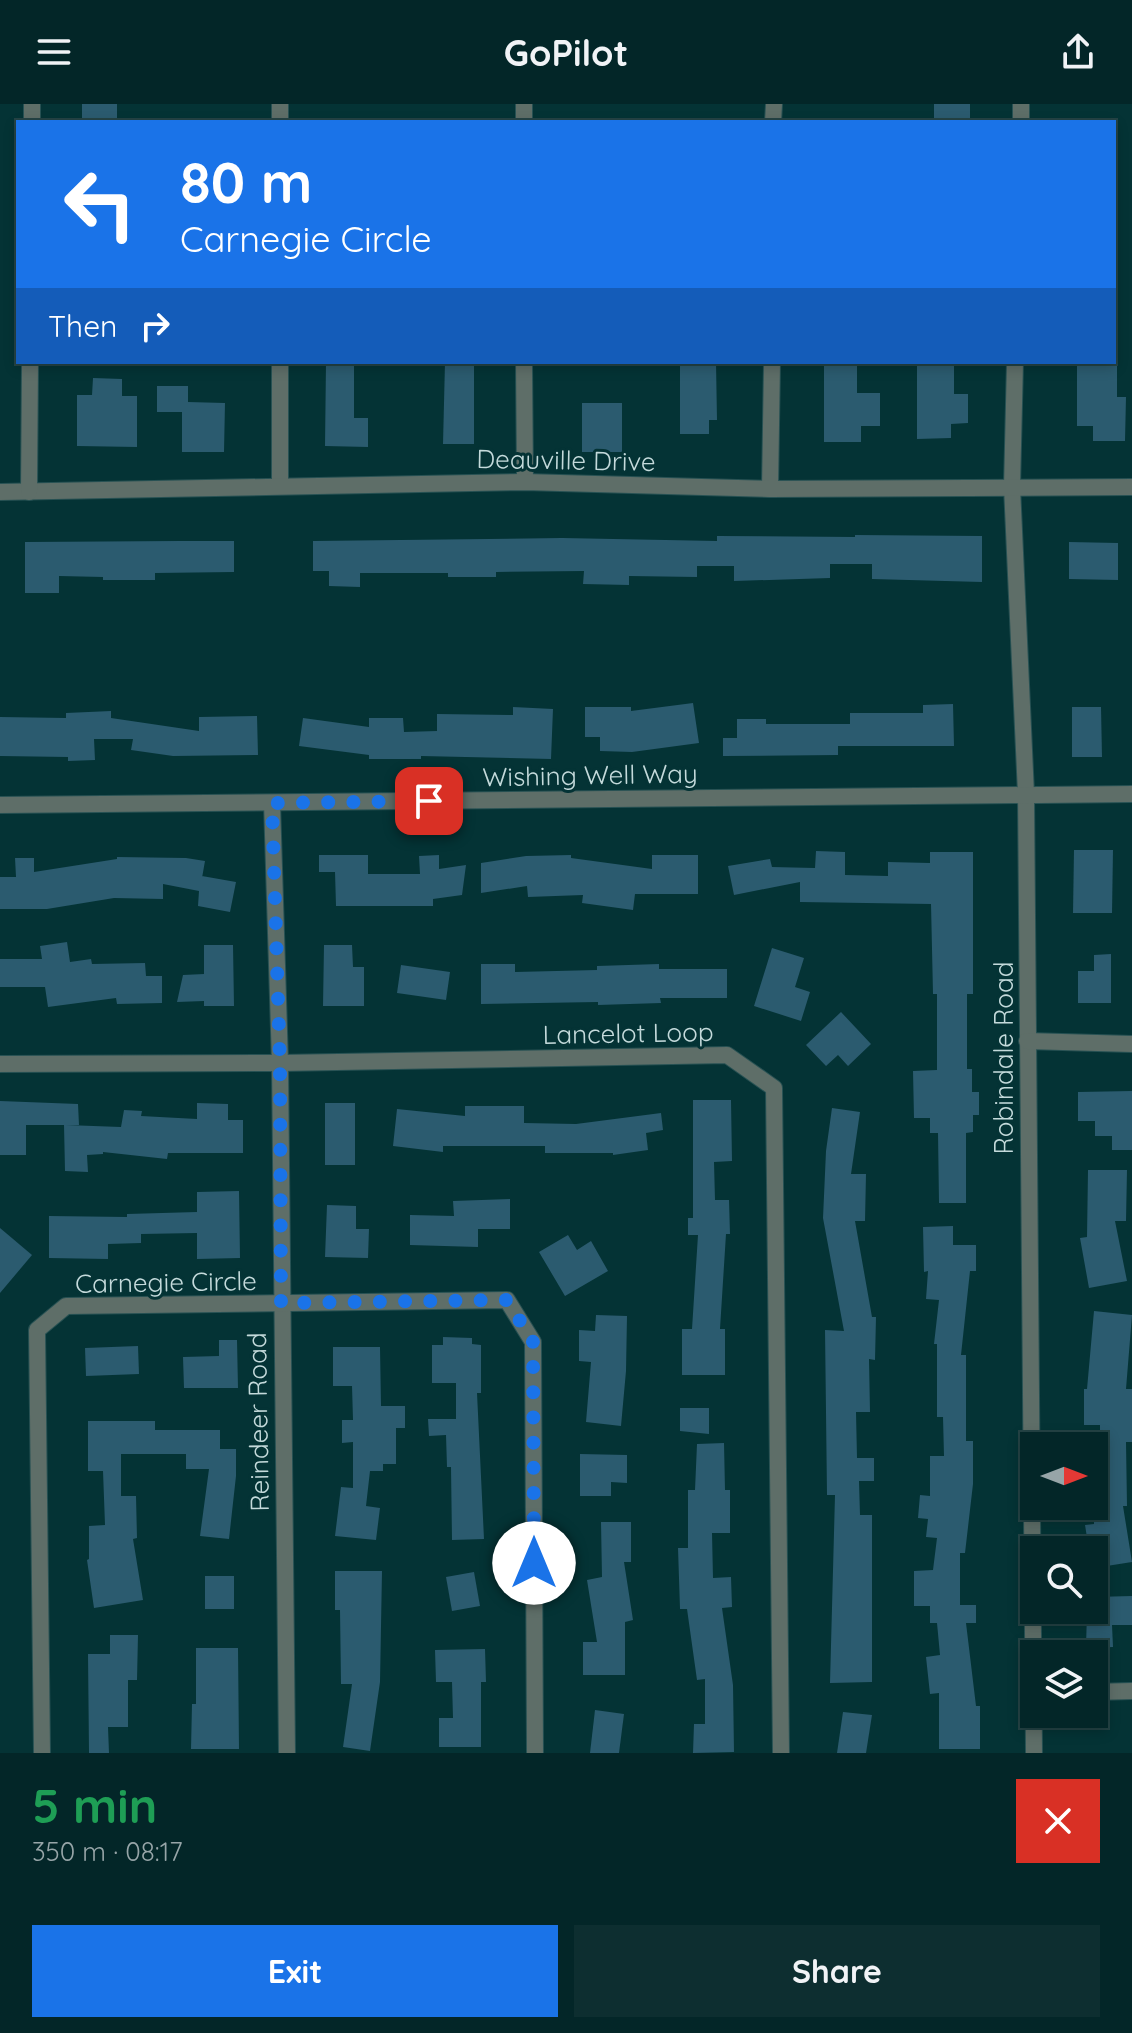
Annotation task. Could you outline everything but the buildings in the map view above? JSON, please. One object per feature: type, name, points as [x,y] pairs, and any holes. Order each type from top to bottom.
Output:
[{"type":"street","points":[[29,492],[30,364]]},
{"type":"street","points":[[280,364],[280,485]]},
{"type":"street","points":[[524,364],[525,482]]},
{"type":"street","points":[[770,489],[772,364]]},
{"type":"street","name":"Robindale Road","points":[[1015,364],[1012,487],[1026,794],[1033,1640]]},
{"type":"street","name":"Deauville Drive","points":[[0,492],[525,482],[770,489],[1132,487]]},
{"type":"street","name":"Wishing Well Way","points":[[0,805],[1132,794]]},
{"type":"street","name":"Reindeer Road","points":[[272,803],[280,1063],[287,1753]]},
{"type":"street","points":[[1027,1041],[1132,1044]]},
{"type":"street","name":"Lancelot Loop","points":[[0,1064],[280,1063],[727,1055],[774,1088],[781,1753]]},
{"type":"street","name":"Carnegie Circle","points":[[42,1753],[37,1330],[66,1306],[507,1300],[533,1342],[535,1753]]},
{"type":"street","points":[[1108,1692],[1132,1691]]},
{"type":"street","name":"Robindale Road","points":[[1034,1728],[1034,1753]]},
{"type":"route","points":[[429,801],[272,803],[280,1063],[281,1303],[507,1300],[533,1342],[534,1563]]}]
